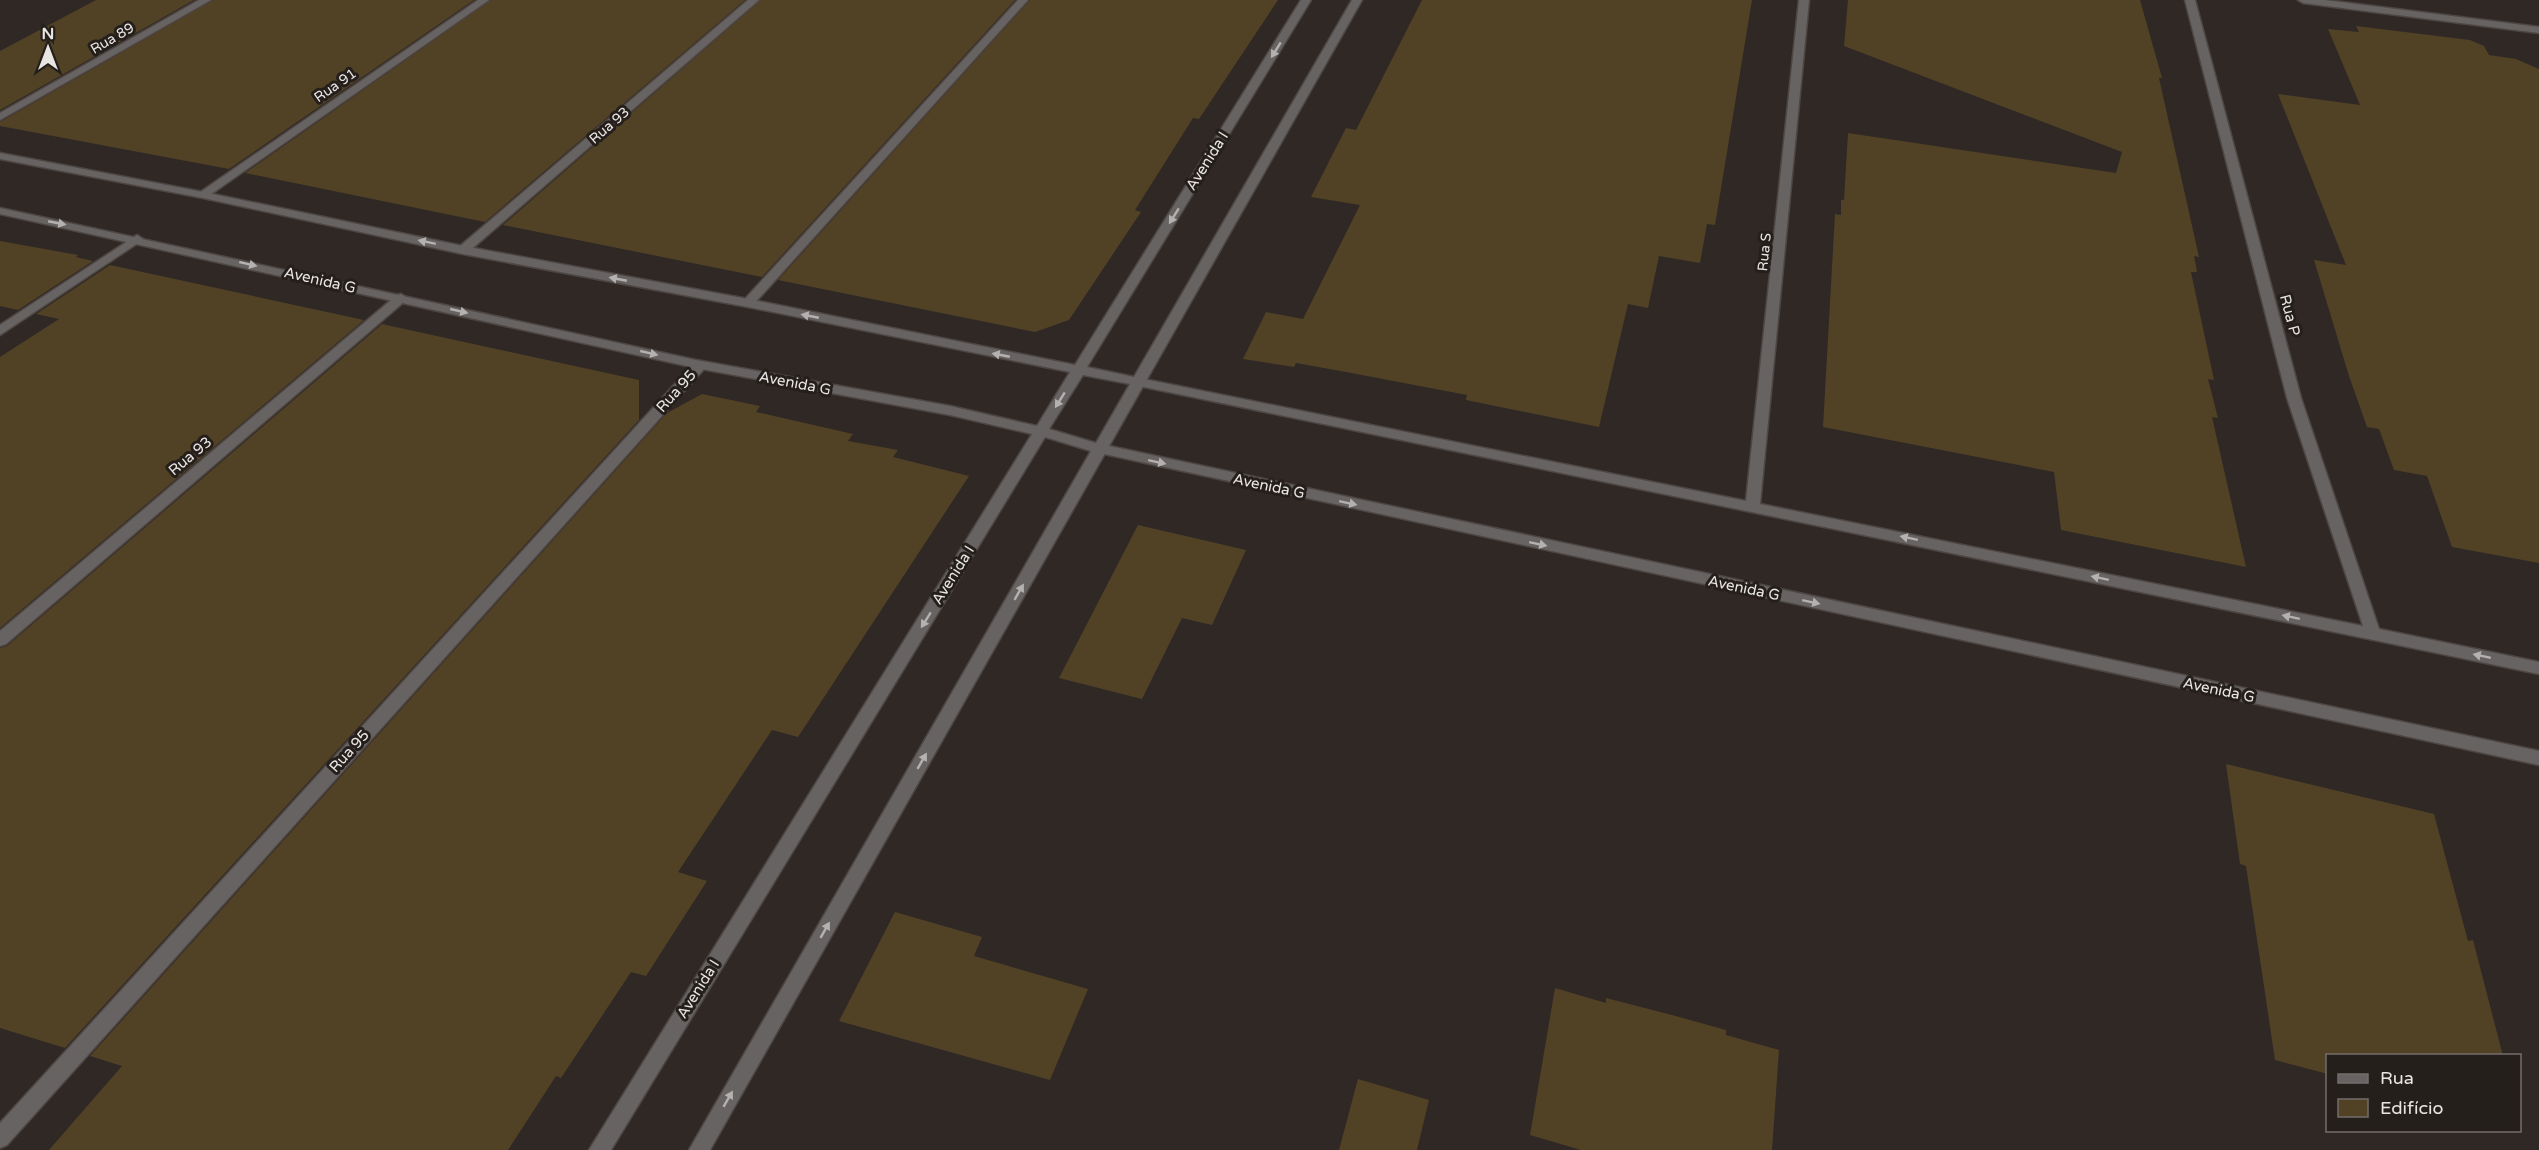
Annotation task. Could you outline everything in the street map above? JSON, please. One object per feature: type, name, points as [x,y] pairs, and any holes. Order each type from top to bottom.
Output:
[{"type":"street","name":"Rua 89","points":[[0,117],[206,0]]},
{"type":"street","name":"Rua 91","points":[[203,195],[484,0]]},
{"type":"street","name":"Rua 93","points":[[463,250],[754,0]]},
{"type":"street","points":[[748,303],[1023,0]]},
{"type":"street","name":"Avenida I","points":[[599,1150],[1306,0]]},
{"type":"street","points":[[699,1150],[1357,0]]},
{"type":"street","name":"Rua S","points":[[1753,506],[1804,0]]},
{"type":"street","name":"Rua P","points":[[2190,0],[2294,398],[2373,634]]},
{"type":"street","points":[[2303,0],[2539,30]]},
{"type":"street","points":[[0,156],[203,195],[463,250],[748,303],[1139,381],[2539,668]]},
{"type":"street","name":"Avenida G","points":[[0,212],[138,239],[700,365],[1042,430],[1100,450],[2539,758]]},
{"type":"street","points":[[0,331],[138,239]]},
{"type":"street","name":"Rua 93","points":[[0,640],[401,298]]},
{"type":"street","name":"Rua 95","points":[[0,1138],[700,365]]},
{"type":"building","points":[[96,0],[194,0],[0,110],[0,51]]},
{"type":"building","points":[[213,0],[474,0],[229,169],[0,126],[0,122]]},
{"type":"building","points":[[491,0],[745,0],[485,222],[245,173]]},
{"type":"building","points":[[761,0],[1015,0],[762,277],[503,225]]},
{"type":"building","points":[[1030,0],[1278,0],[1199,119],[1193,118],[1135,210],[1141,212],[1069,320],[1035,332],[778,280]]},
{"type":"building","points":[[1422,0],[1752,0],[1715,225],[1707,224],[1700,263],[1659,256],[1648,308],[1628,304],[1599,427],[1466,400],[1467,395],[1296,363],[1294,367],[1243,359],[1266,312],[1303,319],[1360,205],[1311,197],[1346,128],[1356,130]]},
{"type":"building","points":[[1848,0],[2140,0],[2162,78],[2159,78],[2199,257],[2194,256],[2197,272],[2191,272],[2214,380],[2208,379],[2218,418],[2212,417],[2246,567],[2061,530],[2054,472],[1823,427],[1835,214],[1841,215],[1841,200],[1844,200],[1848,133],[2116,173],[2122,152],[1844,46]]},
{"type":"building","points":[[2356,26],[2470,40],[2484,46],[2489,55],[2516,59],[2539,69],[2539,563],[2452,547],[2427,476],[2394,470],[2379,429],[2367,427],[2349,376],[2314,260],[2346,265],[2278,94],[2360,105],[2328,29],[2359,32]]},
{"type":"building","points":[[0,241],[78,255],[76,257],[93,261],[18,310],[0,306]]},
{"type":"building","points":[[110,265],[364,320],[0,628],[0,357],[59,319],[36,314]]},
{"type":"building","points":[[382,324],[639,380],[639,420],[65,1048],[0,1028],[0,648],[7,646]]},
{"type":"building","points":[[702,394],[760,406],[756,412],[853,434],[848,441],[898,450],[893,457],[969,476],[798,737],[772,730],[678,872],[707,881],[646,976],[631,972],[561,1078],[556,1076],[508,1150],[49,1150],[122,1066],[90,1056],[667,413]]},
{"type":"building","points":[[1138,525],[1246,550],[1212,625],[1182,618],[1142,699],[1059,678]]},
{"type":"building","points":[[2226,764],[2434,814],[2468,941],[2473,940],[2502,1054],[2326,1054],[2326,1073],[2275,1060],[2246,866],[2240,864]]},
{"type":"building","points":[[895,912],[982,937],[974,956],[1088,989],[1050,1080],[839,1021]]},
{"type":"building","points":[[1555,988],[1606,1003],[1606,998],[1672,1015],[1726,1030],[1726,1035],[1779,1050],[1772,1150],[1581,1150],[1530,1135]]},
{"type":"building","points":[[1358,1079],[1429,1100],[1417,1150],[1339,1150]]}]
